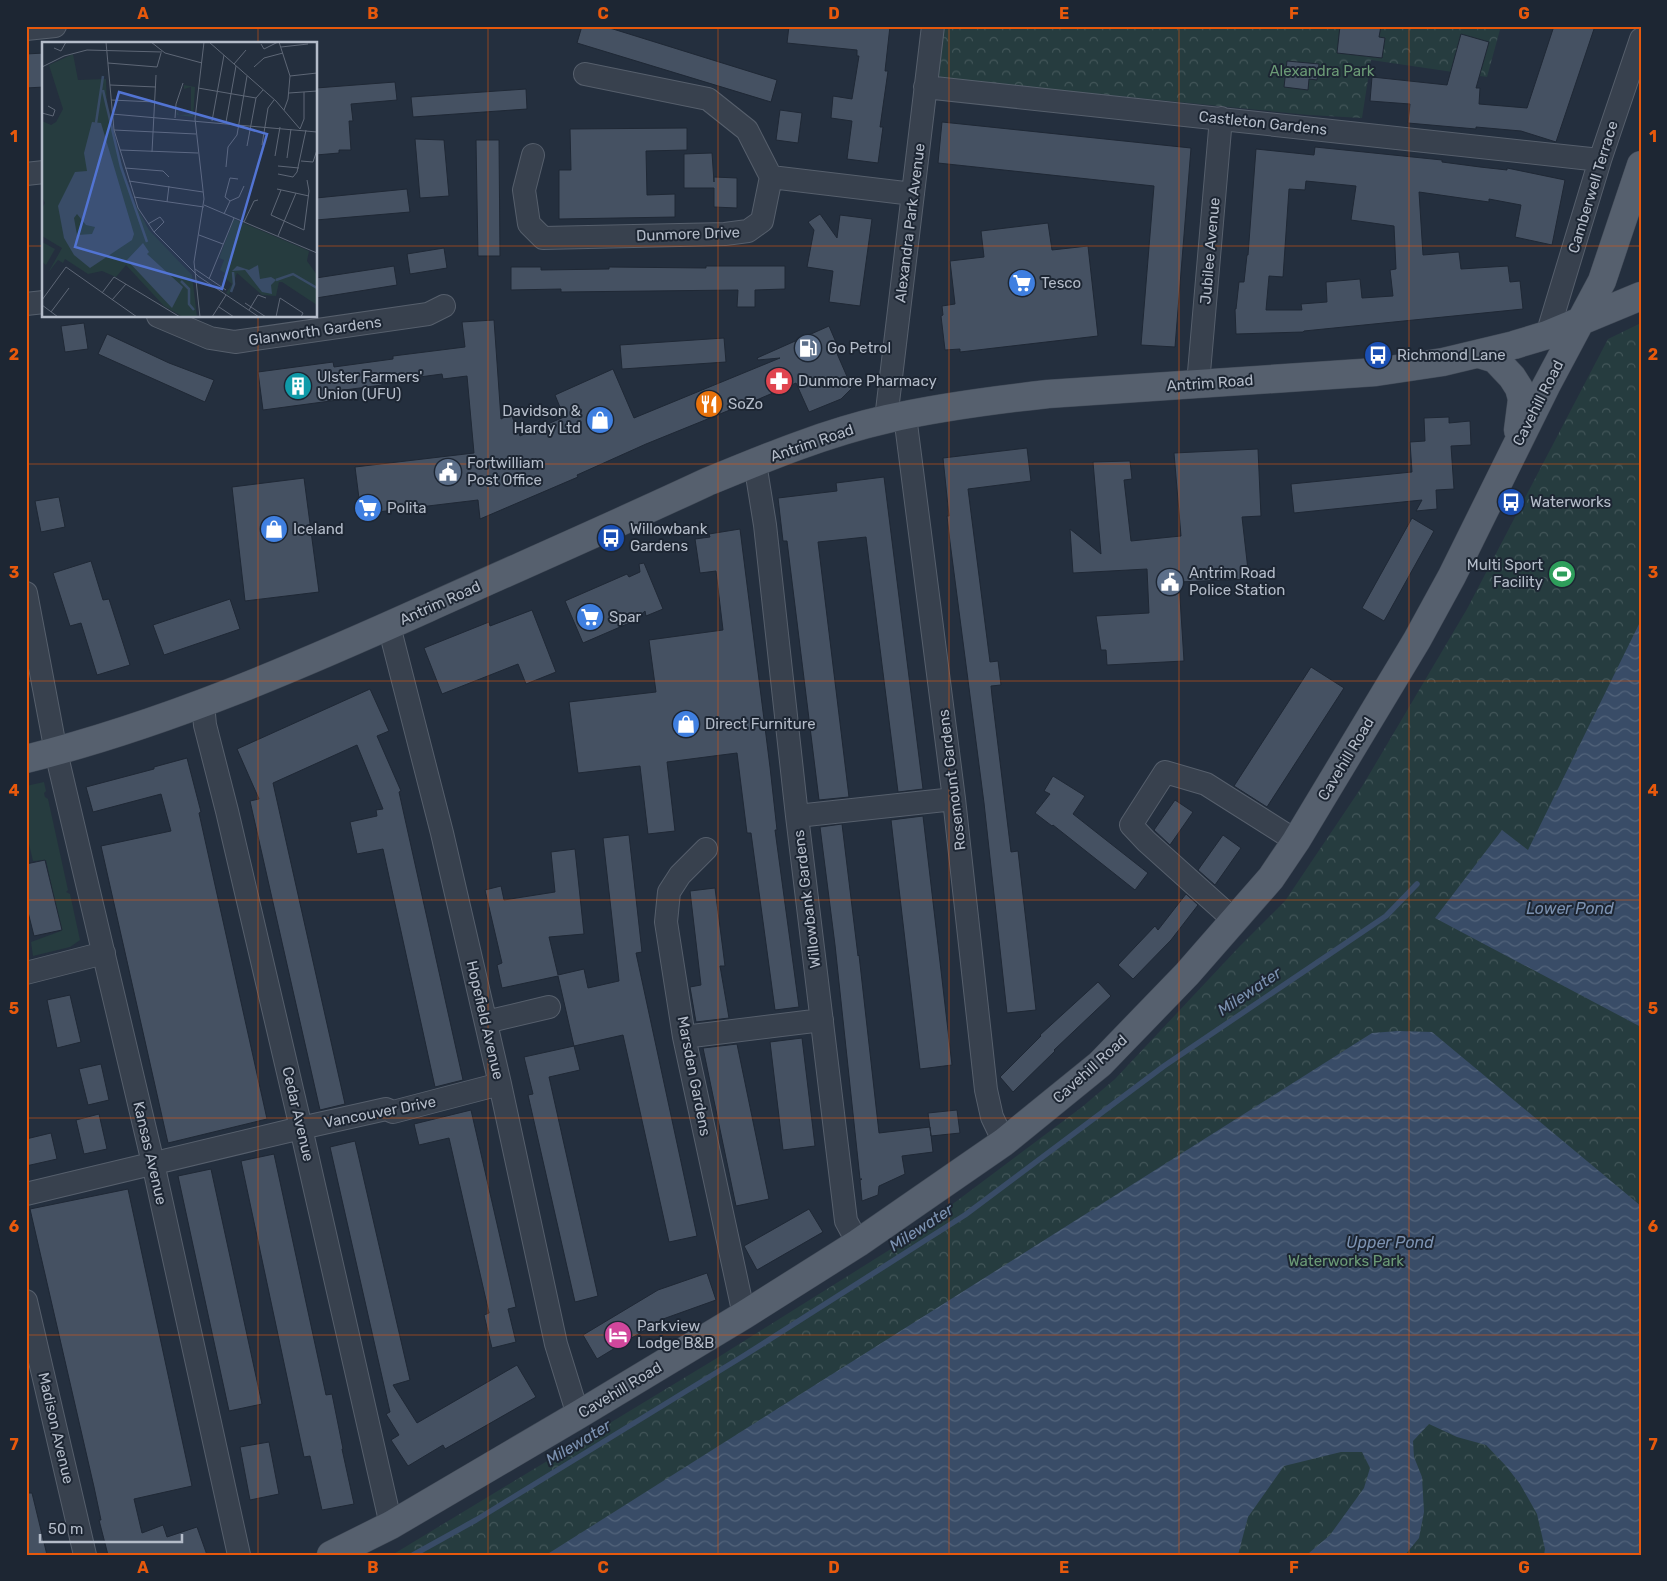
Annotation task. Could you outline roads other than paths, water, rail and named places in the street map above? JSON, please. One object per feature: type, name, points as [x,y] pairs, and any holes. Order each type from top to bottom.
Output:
[{"type":"main road","name":"Cavehill Road","points":[[331,1555],[391,1525],[578,1415],[744,1315],[858,1243],[1004,1142],[1100,1064],[1187,974],[1272,878],[1296,842],[1417,640],[1452,576],[1546,386],[1602,282],[1641,165]]},
{"type":"main road","name":"Antrim Road","points":[[26,759],[56,752],[203,704],[258,682],[389,626],[707,482],[822,438],[896,417],[1048,394],[1376,372],[1443,362],[1480,354],[1547,334],[1581,322],[1641,296]]},
{"type":"main road","points":[[1480,354],[1495,359],[1512,377],[1519,388],[1522,399],[1515,449]]},
{"type":"street","points":[[26,29],[55,26]]},
{"type":"street","name":"Alexandra Park Avenue","points":[[896,417],[913,194],[933,26]]},
{"type":"street","name":"Camberwell Terrace","points":[[1547,334],[1600,160],[1641,39]]},
{"type":"street","points":[[585,74],[708,99],[747,130],[771,177],[913,194]]},
{"type":"street","name":"Castleton Gardens","points":[[925,87],[1600,160]]},
{"type":"street","name":"Jubilee Avenue","points":[[1198,384],[1221,118]]},
{"type":"street","name":"Dunmore Drive","points":[[533,155],[524,190],[529,224],[543,238],[724,234],[748,231],[762,220],[771,177]]},
{"type":"street","points":[[26,174],[42,172]]},
{"type":"street","points":[[26,304],[42,302]]},
{"type":"street","name":"Glanworth Gardens","points":[[163,318],[210,338],[235,342],[428,314],[444,306]]},
{"type":"street","name":"Rosemount Gardens","points":[[896,417],[954,799],[986,1090],[992,1117],[1004,1142]]},
{"type":"street","name":"Willowbank Gardens","points":[[755,463],[765,525],[797,816],[846,1221],[858,1243]]},
{"type":"street","name":"Kansas Avenue","points":[[26,593],[56,752],[153,1163],[239,1555]]},
{"type":"street","name":"Hopefield Avenue","points":[[389,626],[442,832],[500,1084],[556,1344],[578,1415]]},
{"type":"street","name":"Cedar Avenue","points":[[203,704],[204,720],[301,1128],[391,1525]]},
{"type":"street","points":[[1234,920],[1146,841],[1131,825],[1165,772],[1206,784],[1296,842]]},
{"type":"street","points":[[797,816],[954,799]]},
{"type":"street","name":"Marsden Gardens","points":[[706,849],[680,874],[669,892],[666,922],[684,1036],[744,1315]]},
{"type":"street","points":[[26,973],[104,954]]},
{"type":"street","points":[[486,1022],[549,1007]]},
{"type":"street","points":[[684,1036],[822,1020]]},
{"type":"street","name":"Vancouver Drive","points":[[26,1194],[386,1109],[393,1112],[500,1084]]},
{"type":"street","name":"Madison Avenue","points":[[26,1302],[85,1555]]},
{"type":"water","name":"Lower Pond","points":[[1641,620],[1641,1027],[1435,918],[1502,830],[1528,850]]},
{"type":"water","name":"Upper Pond","points":[[1398,1031],[1432,1032],[1641,1206],[1641,1555],[1544,1555],[1545,1549],[1537,1514],[1520,1484],[1506,1466],[1486,1445],[1457,1437],[1429,1424],[1413,1441],[1414,1457],[1422,1477],[1424,1512],[1419,1538],[1405,1555],[1309,1555],[1330,1535],[1364,1488],[1370,1468],[1362,1452],[1341,1452],[1284,1466],[1248,1517],[1238,1555],[546,1555],[1372,1033]]},
{"type":"waterway","name":"Milewater","points":[[413,1555],[476,1520],[745,1355],[965,1215],[1164,1066],[1386,916],[1417,884]]},
{"type":"place","name":"Tesco","points":[[1022,283]]},
{"type":"place","name":"Go Petrol","points":[[808,348]]},
{"type":"place","name":"Richmond Lane","points":[[1378,355]]},
{"type":"place","name":"Dunmore Pharmacy","points":[[779,381]]},
{"type":"place","name":"Ulster Farmers' Union (UFU)","points":[[298,386]]},
{"type":"place","name":"SoZo","points":[[709,404]]},
{"type":"place","name":"Davidson & Hardy Ltd","points":[[600,420]]},
{"type":"place","name":"Fortwilliam Post Office","points":[[448,472]]},
{"type":"place","name":"Waterworks","points":[[1511,502]]},
{"type":"place","name":"Polita","points":[[368,508]]},
{"type":"place","name":"Iceland","points":[[274,529]]},
{"type":"place","name":"Willowbank Gardens","points":[[611,538]]},
{"type":"place","name":"Multi Sport Facility","points":[[1562,574]]},
{"type":"place","name":"Antrim Road Police Station","points":[[1170,582]]},
{"type":"place","name":"Spar","points":[[590,617]]},
{"type":"place","name":"Direct Furniture","points":[[686,724]]},
{"type":"place","name":"Parkview Lodge B&B","points":[[618,1335]]},
{"type":"park label","name":"Alexandra Park","points":[[1322,71]]},
{"type":"park label","name":"Waterworks Park","points":[[1346,1261]]}]
